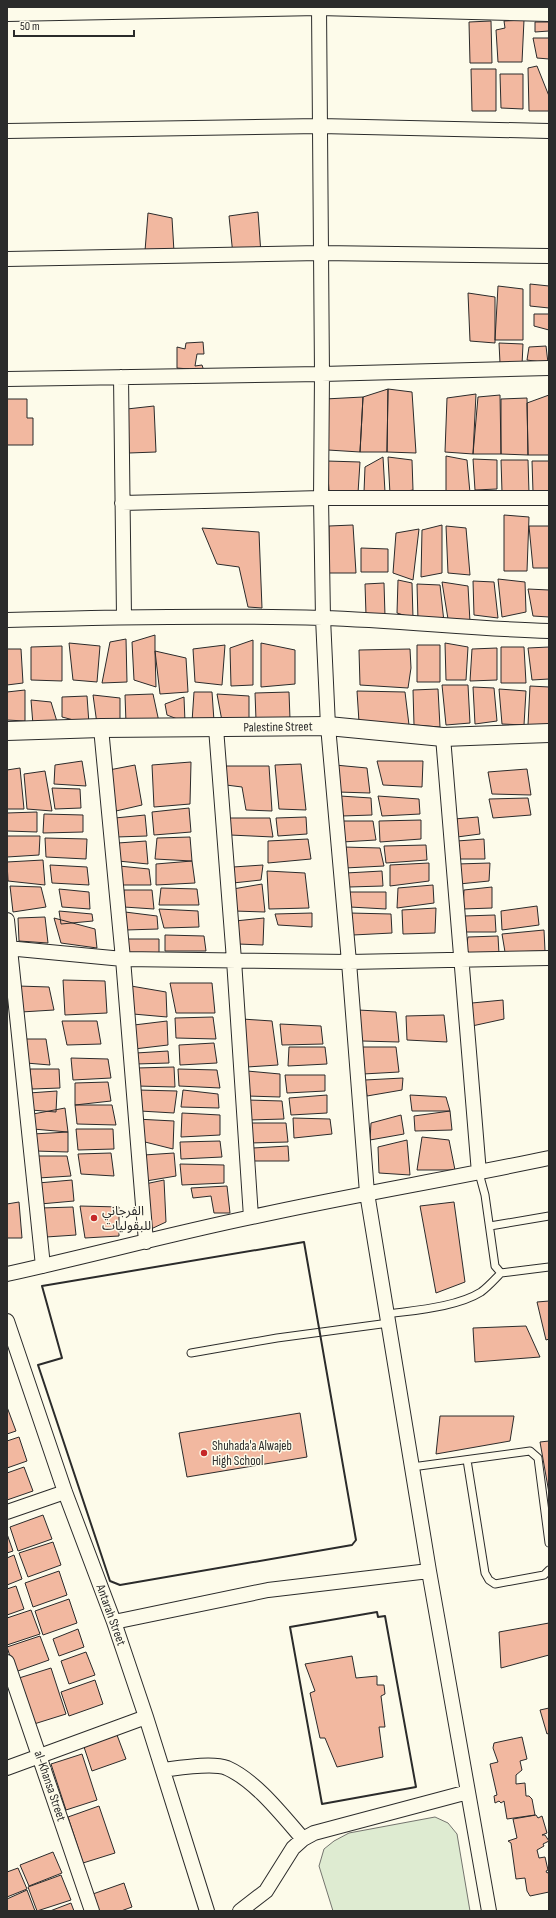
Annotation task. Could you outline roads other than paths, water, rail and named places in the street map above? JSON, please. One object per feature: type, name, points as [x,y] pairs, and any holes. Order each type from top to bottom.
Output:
[{"type":"street","points":[[7,14],[319,8],[549,14]]},
{"type":"street","points":[[319,8],[322,374],[321,498],[323,618],[328,726],[349,962],[367,1193],[429,1571],[489,1911]]},
{"type":"street","points":[[7,131],[320,126],[549,132]]},
{"type":"street","points":[[7,259],[320,253],[549,256]]},
{"type":"street","points":[[7,379],[322,374],[549,368]]},
{"type":"street","points":[[121,377],[124,617]]},
{"type":"street","points":[[122,503],[321,498],[549,498]]},
{"type":"street","points":[[7,620],[124,617],[323,618],[498,630],[549,631]]},
{"type":"street","name":"Palestine Street","points":[[7,731],[101,728],[328,726],[443,737],[549,733]]},
{"type":"street","points":[[101,728],[123,959],[146,1242]]},
{"type":"street","points":[[216,728],[234,960],[251,1217]]},
{"type":"street","points":[[443,737],[460,959],[479,1173]]},
{"type":"street","points":[[7,920],[8,948],[43,1266]]},
{"type":"street","points":[[8,948],[123,959],[349,962],[549,958]]},
{"type":"street","points":[[7,1274],[251,1217],[549,1158]]},
{"type":"street","name":"Antarah Street","points":[[7,1321],[65,1492],[114,1622],[146,1717],[207,1911]]},
{"type":"street","points":[[7,1512],[65,1492]]},
{"type":"street","points":[[114,1622],[268,1590],[429,1571]]},
{"type":"street","name":"al-Khansa Street","points":[[7,1662],[92,1911]]},
{"type":"street","points":[[7,1768],[146,1717]]},
{"type":"street","points":[[163,1770],[203,1765],[226,1768],[257,1788],[303,1839]]},
{"type":"street","points":[[240,1911],[266,1891],[293,1848],[303,1839],[314,1833],[468,1792]]},
{"type":"lane","points":[[479,1173],[490,1226],[495,1266],[501,1273]]},
{"type":"lane","points":[[490,1226],[549,1216]]},
{"type":"lane","points":[[191,1353],[388,1319],[463,1300],[481,1292],[501,1273],[549,1267]]},
{"type":"lane","points":[[412,1467],[530,1451],[538,1458],[549,1543]]},
{"type":"lane","points":[[467,1460],[485,1573],[488,1580],[495,1584],[544,1575],[549,1570]]},
{"type":"place","name":"الفرجاني للبقوليات","points":[[94,1218]]},
{"type":"place","name":"Shuhada'a Alwajeb High School","points":[[204,1453]]}]
